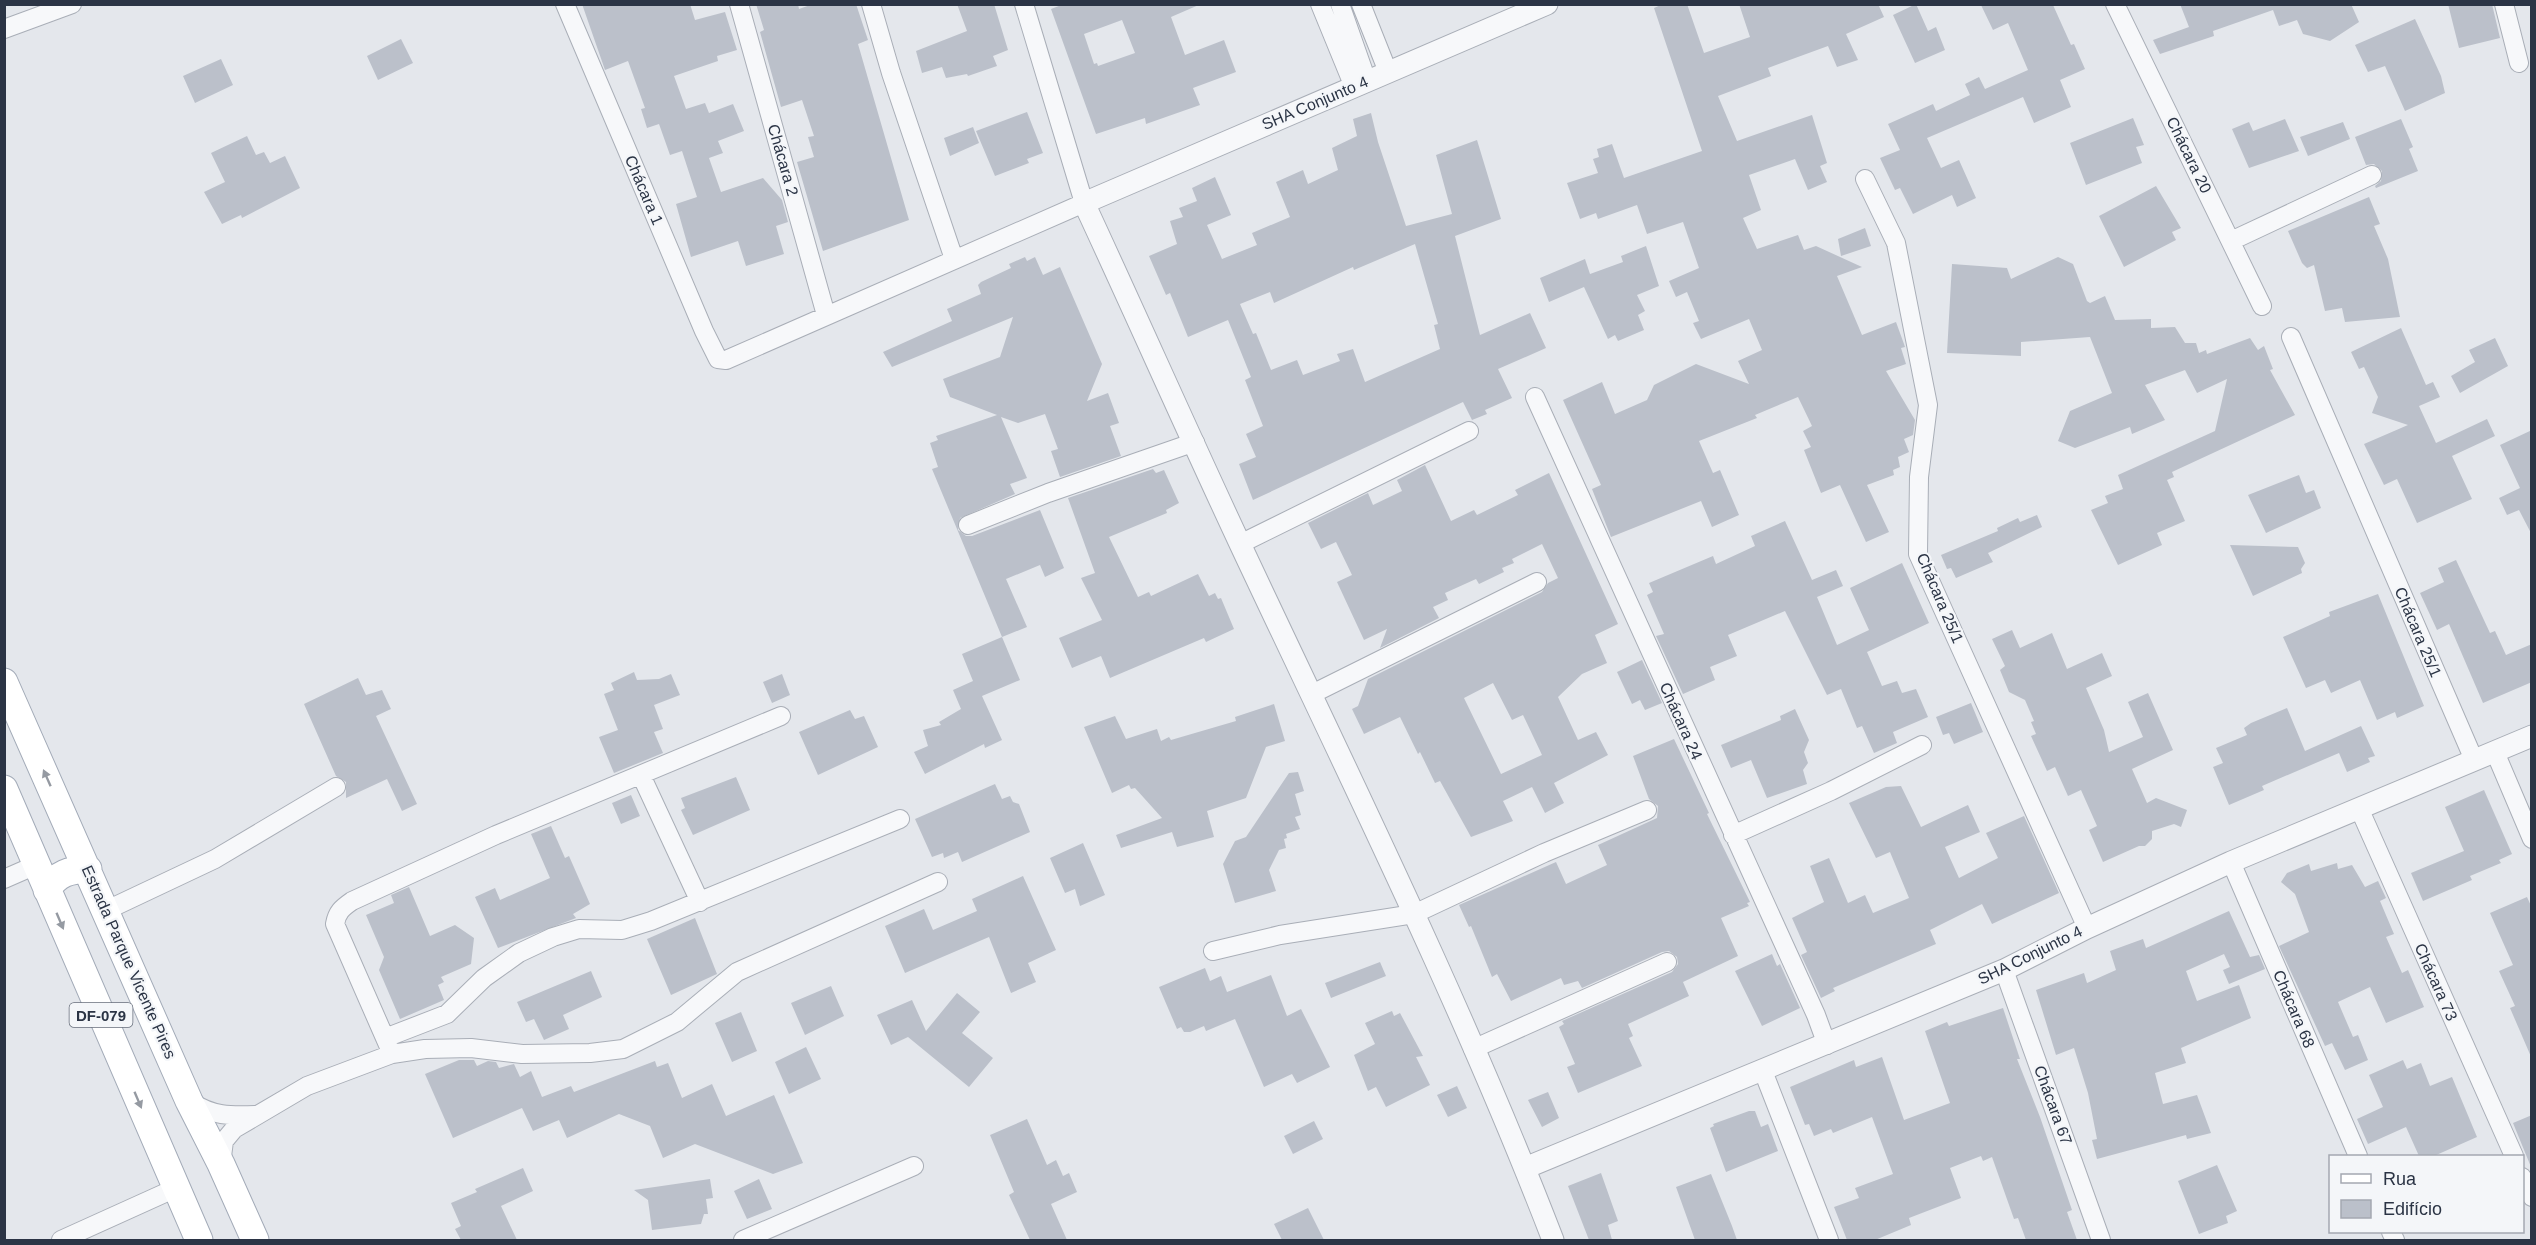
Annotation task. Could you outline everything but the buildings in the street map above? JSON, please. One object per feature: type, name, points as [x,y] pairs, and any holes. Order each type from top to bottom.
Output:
[{"type":"main road","name":"Estrada Parque Vicente Pires","points":[[4,682],[107,910],[189,1101],[221,1164],[255,1240]]},
{"type":"main road","name":"DF-079","points":[[4,789],[199,1240]]},
{"type":"main road","points":[[24,836],[44,832],[65,818]]},
{"type":"main road","points":[[47,890],[52,882],[68,871],[88,870]]},
{"type":"street","points":[[4,28],[72,4]]},
{"type":"street","name":"Chácara 1","points":[[565,4],[718,360],[735,359],[826,315]]},
{"type":"street","name":"Chácara 2","points":[[739,4],[826,315]]},
{"type":"street","points":[[871,4],[954,259]]},
{"type":"street","points":[[1024,4],[1084,203],[1240,544],[1414,914],[1526,1168],[1553,1240]]},
{"type":"street","points":[[1320,4],[1360,84]]},
{"type":"street","points":[[1340,4],[1360,84]]},
{"type":"street","points":[[1361,4],[1388,72]]},
{"type":"street","name":"SHA Conjunto 4","points":[[1084,203],[1547,4]]},
{"type":"street","name":"Chácara 20","points":[[2115,4],[2262,306]]},
{"type":"street","points":[[2504,4],[2519,63]]},
{"type":"street","points":[[2231,241],[2372,175]]},
{"type":"street","name":"Chácara 25/1","points":[[1865,179],[1896,243],[1928,405],[1919,477],[1918,554],[2087,928]]},
{"type":"street","points":[[826,315],[1084,203]]},
{"type":"street","name":"Chácara 25/1","points":[[2292,337],[2474,760]]},
{"type":"street","name":"Chácara 24","points":[[1534,397],[1816,1015],[1827,1045]]},
{"type":"street","points":[[1240,544],[1469,431]]},
{"type":"street","points":[[968,525],[1048,493],[1195,442]]},
{"type":"street","points":[[1312,694],[1537,582]]},
{"type":"street","points":[[389,1046],[335,924],[336,915],[341,909],[352,901],[496,835],[781,716]]},
{"type":"street","name":"SHA Conjunto 4","points":[[1526,1168],[1827,1045],[2004,969],[2231,862],[2532,736]]},
{"type":"street","points":[[1732,835],[1831,791],[1922,745]]},
{"type":"street","points":[[2495,752],[2532,839]]},
{"type":"street","points":[[641,775],[700,902]]},
{"type":"street","points":[[107,910],[215,859],[336,787]]},
{"type":"street","name":"Chácara 73","points":[[2359,808],[2514,1155]]},
{"type":"street","points":[[1213,951],[1280,935],[1414,914],[1544,853],[1647,810]]},
{"type":"street","points":[[221,1164],[224,1142],[234,1129],[307,1086],[389,1046],[447,1014],[484,978],[519,953],[553,937],[579,929],[622,930],[700,902],[900,819]]},
{"type":"street","name":"Chácara 68","points":[[2231,862],[2358,1155]]},
{"type":"street","points":[[4,879],[36,865]]},
{"type":"street","points":[[389,1046],[522,1054],[590,1053],[623,1049],[677,1022],[737,972],[938,882]]},
{"type":"street","points":[[1473,1049],[1667,962]]},
{"type":"street","name":"Chácara 67","points":[[2004,969],[2101,1240]]},
{"type":"street","points":[[1763,1071],[1829,1240]]},
{"type":"street","points":[[189,1101],[207,1112],[221,1116],[255,1115]]},
{"type":"street","points":[[743,1240],[914,1166]]},
{"type":"street","points":[[2524,1179],[2532,1197]]},
{"type":"street","points":[[61,1240],[176,1188]]}]
